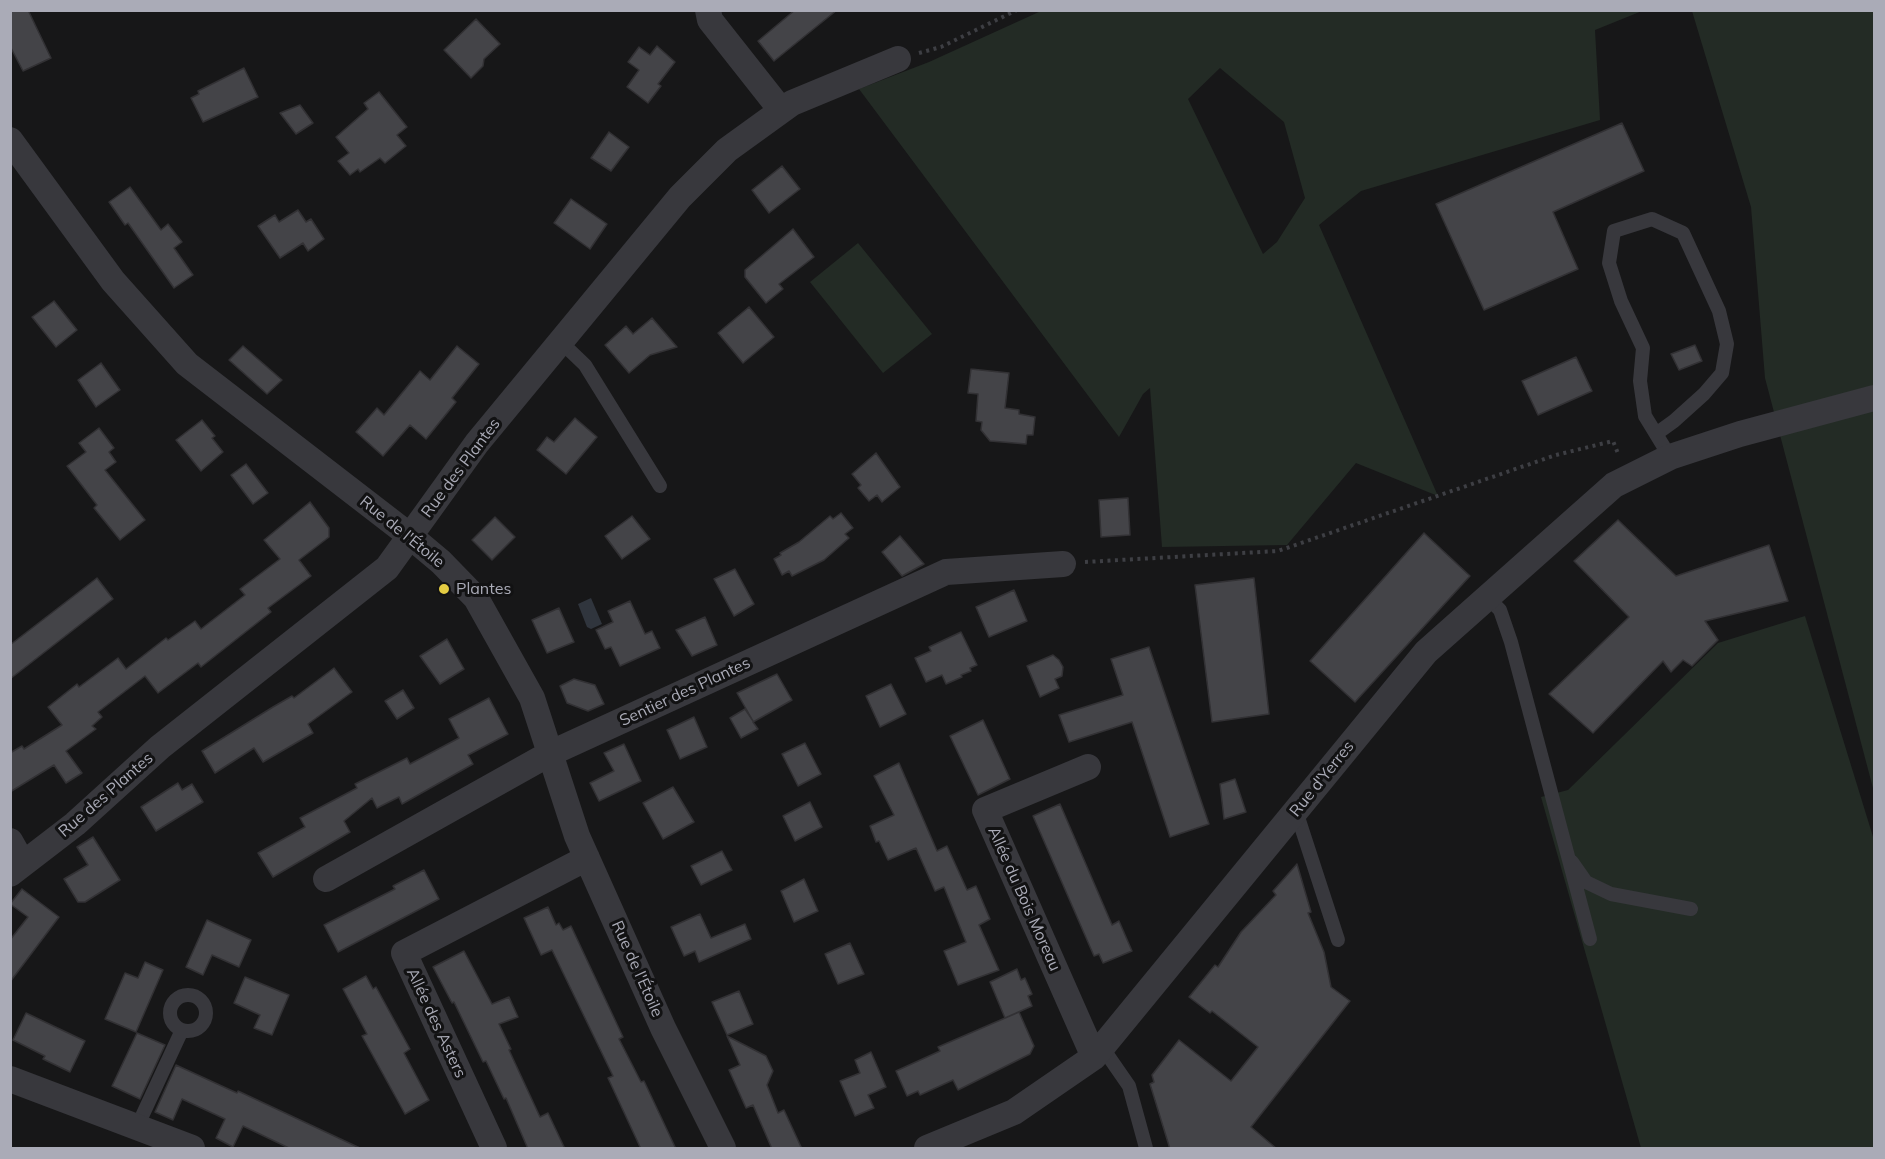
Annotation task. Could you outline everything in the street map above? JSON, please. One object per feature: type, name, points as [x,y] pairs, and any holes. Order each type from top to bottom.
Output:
[{"type":"street","points":[[708,10],[710,20],[782,110]]},
{"type":"street","name":"Rue des Plantes","points":[[17,869],[75,824],[160,747],[387,568],[477,443],[680,197],[727,150],[792,102],[898,59]]},
{"type":"street","name":"Rue de l'Étoile","points":[[10,140],[112,281],[187,364],[410,536],[441,562],[476,598],[532,698],[577,836],[663,1028],[723,1149]]},
{"type":"street","name":"Rue d'Yerres","points":[[927,1149],[1014,1112],[1098,1052],[1426,652],[1614,485],[1670,458],[1740,434],[1875,398]]},
{"type":"street","name":"Sentier des Plantes","points":[[326,879],[549,754],[946,572],[1062,564]]},
{"type":"street","name":"Allée du Bois Moreau","points":[[1088,767],[985,810],[1098,1052]]},
{"type":"street","points":[[10,841],[17,869]]},
{"type":"street","name":"Allée des Asters","points":[[494,1149],[404,954],[587,858]]},
{"type":"street","points":[[10,1079],[192,1149]]},
{"type":"lane","points":[[1656,434],[1697,401],[1722,374],[1727,344],[1719,311],[1683,233],[1652,219],[1614,231],[1608,263],[1643,348],[1640,381],[1645,416],[1670,458]]},
{"type":"lane","points":[[561,342],[585,365],[660,486]]},
{"type":"lane","points":[[1487,597],[1500,610],[1511,642],[1590,939]]},
{"type":"lane","points":[[1296,811],[1338,940]]},
{"type":"lane","points":[[1567,856],[1586,882],[1611,894],[1691,909]]},
{"type":"lane","points":[[137,1127],[182,1030]]},
{"type":"lane","points":[[1098,1052],[1129,1086],[1146,1149]]},
{"type":"path","points":[[898,59],[940,47],[1017,10]]},
{"type":"path","points":[[1062,564],[1061,566],[1066,566],[1067,563],[1278,551],[1556,455],[1613,441],[1629,479]]},
{"type":"shaded area","points":[[1041,11],[1642,11],[1595,30],[1600,120],[1361,191],[1319,225],[1438,496],[1356,463],[1287,545],[1162,547],[1150,388],[1143,394],[1119,437],[859,89],[929,62]],"holes":[[[1220,68],[1284,122],[1305,198],[1277,242],[1263,254],[1188,99]]]},
{"type":"shaded area","points":[[1692,11],[1874,11],[1874,792],[1765,378],[1751,207]]},
{"type":"shaded area","points":[[858,243],[932,334],[883,373],[810,282]]},
{"type":"shaded area","points":[[591,598],[602,624],[591,629],[587,627],[578,604]]},
{"type":"shaded area","points":[[1805,616],[1874,840],[1874,1148],[1641,1148],[1541,797],[1568,790],[1718,643]]},
{"type":"building","points":[[10,10],[28,10],[51,58],[23,71],[10,46]]},
{"type":"building","points":[[795,10],[837,10],[774,61],[758,41]]},
{"type":"building","points":[[476,19],[500,44],[484,59],[483,66],[471,78],[444,50]]},
{"type":"building","points":[[657,46],[675,62],[658,84],[661,86],[648,103],[627,87],[639,70],[628,62],[639,47],[650,55]]},
{"type":"building","points":[[244,68],[258,97],[203,122],[191,98],[199,94],[198,91]]},
{"type":"building","points":[[379,92],[407,127],[397,135],[406,146],[385,163],[380,158],[360,172],[358,169],[350,175],[338,161],[349,153],[336,137],[368,109],[364,103]]},
{"type":"building","points":[[300,105],[313,123],[296,134],[280,113]]},
{"type":"building","points":[[1622,123],[1644,171],[1553,212],[1578,269],[1484,310],[1436,204]]},
{"type":"building","points":[[609,132],[629,147],[611,171],[591,158]]},
{"type":"building","points":[[782,166],[800,189],[769,213],[752,190]]},
{"type":"building","points":[[130,187],[161,230],[168,224],[182,242],[174,248],[193,275],[174,288],[128,223],[125,225],[109,202]]},
{"type":"building","points":[[571,199],[607,224],[590,249],[554,223]]},
{"type":"building","points":[[298,210],[306,222],[311,219],[324,239],[308,251],[303,243],[280,258],[258,226],[275,215],[279,222]]},
{"type":"building","points":[[793,229],[814,257],[779,284],[783,289],[766,303],[745,277],[745,270]]},
{"type":"building","points":[[54,301],[77,330],[56,347],[32,317]]},
{"type":"building","points":[[749,307],[774,337],[743,363],[718,333]]},
{"type":"building","points":[[652,318],[677,347],[650,355],[629,373],[605,345],[626,326],[633,334]]},
{"type":"building","points":[[1695,345],[1702,361],[1679,370],[1671,354]]},
{"type":"building","points":[[243,346],[282,380],[267,394],[229,360]]},
{"type":"building","points":[[457,346],[479,364],[452,398],[456,402],[426,439],[410,425],[383,456],[356,432],[377,408],[384,415],[420,371],[430,380]]},
{"type":"building","points":[[1576,357],[1592,391],[1538,415],[1522,381]]},
{"type":"building","points":[[101,363],[120,390],[96,407],[78,380]]},
{"type":"building","points":[[971,369],[1009,373],[1005,408],[1019,410],[1019,414],[1035,417],[1033,435],[1027,435],[1026,444],[990,441],[981,430],[982,422],[976,421],[978,394],[968,393]]},
{"type":"building","points":[[575,418],[597,437],[566,474],[537,450],[547,437],[554,442]]},
{"type":"building","points":[[202,420],[215,436],[212,438],[223,452],[201,471],[176,440]]},
{"type":"building","points":[[99,428],[114,448],[109,452],[116,462],[105,470],[145,520],[120,540],[94,508],[97,505],[67,466],[86,452],[79,443]]},
{"type":"building","points":[[876,453],[900,487],[882,502],[877,495],[869,501],[858,488],[861,485],[852,474]]},
{"type":"building","points":[[246,464],[268,493],[253,504],[231,475]]},
{"type":"building","points":[[1128,498],[1130,535],[1101,537],[1099,500]]},
{"type":"building","points":[[310,502],[329,528],[329,537],[299,560],[311,576],[268,608],[271,612],[201,667],[198,663],[158,693],[145,676],[98,712],[102,717],[92,726],[96,729],[66,751],[82,773],[66,783],[54,765],[10,792],[10,753],[22,746],[24,749],[62,725],[48,707],[77,684],[79,687],[118,658],[126,669],[166,638],[168,640],[195,621],[201,629],[245,595],[240,589],[280,559],[264,540]]},
{"type":"building","points":[[841,513],[853,528],[845,534],[849,538],[824,560],[792,576],[789,571],[782,575],[774,559],[830,516],[833,519]]},
{"type":"building","points":[[632,516],[650,539],[622,559],[605,536]]},
{"type":"building","points":[[495,517],[515,537],[492,560],[472,540]]},
{"type":"building","points":[[1618,520],[1676,576],[1769,545],[1788,601],[1705,621],[1718,640],[1692,666],[1683,660],[1671,672],[1663,661],[1593,733],[1549,694],[1629,617],[1574,561]]},
{"type":"building","points":[[1424,533],[1470,576],[1355,702],[1310,661]]},
{"type":"building","points":[[900,536],[924,564],[902,576],[882,552]]},
{"type":"building","points":[[735,569],[754,604],[734,616],[714,579]]},
{"type":"building","points":[[97,578],[113,599],[10,679],[10,645]]},
{"type":"building","points":[[1254,578],[1269,714],[1212,722],[1195,585]]},
{"type":"building","points":[[1014,590],[1027,621],[989,637],[976,607]]},
{"type":"building","points":[[630,601],[645,634],[652,631],[660,648],[620,666],[611,647],[605,649],[596,630],[613,622],[608,611]]},
{"type":"building","points":[[559,608],[574,642],[547,653],[532,620]]},
{"type":"building","points":[[705,617],[717,645],[692,656],[676,630]]},
{"type":"building","points":[[961,632],[977,665],[970,668],[971,671],[961,675],[962,677],[946,684],[942,675],[926,682],[915,658],[931,651],[929,647]]},
{"type":"building","points":[[447,639],[464,669],[440,684],[420,656]]},
{"type":"building","points":[[1149,647],[1209,824],[1170,837],[1132,722],[1069,742],[1059,715],[1123,695],[1111,659]]},
{"type":"building","points":[[1053,655],[1063,667],[1062,676],[1055,679],[1059,688],[1040,697],[1027,666]]},
{"type":"building","points":[[334,668],[352,692],[308,724],[313,733],[263,762],[254,748],[215,773],[202,751],[292,696],[294,698]]},
{"type":"building","points":[[777,674],[792,700],[753,722],[758,729],[741,738],[730,718],[745,709],[753,721],[737,693]]},
{"type":"building","points":[[574,679],[595,685],[604,704],[588,711],[567,703],[560,686]]},
{"type":"building","points":[[891,684],[906,714],[880,727],[866,696]]},
{"type":"building","points":[[403,690],[414,708],[397,719],[385,701]]},
{"type":"building","points":[[489,698],[508,734],[468,755],[473,764],[402,804],[399,797],[377,808],[372,798],[344,821],[350,832],[273,877],[258,853],[305,827],[300,818],[357,788],[355,784],[407,758],[410,764],[459,738],[449,719]]},
{"type":"building","points":[[694,717],[707,747],[680,759],[667,730]]},
{"type":"building","points":[[983,720],[1010,779],[978,795],[950,736]]},
{"type":"building","points":[[805,743],[821,774],[798,786],[782,754]]},
{"type":"building","points":[[624,744],[641,781],[599,801],[590,783],[614,771],[604,753]]},
{"type":"building","points":[[899,763],[937,851],[947,846],[967,890],[976,886],[990,919],[979,925],[999,970],[958,985],[944,951],[966,942],[944,887],[935,891],[916,848],[888,860],[879,841],[876,842],[870,826],[894,815],[874,776]]},
{"type":"building","points":[[1235,779],[1246,812],[1224,819],[1220,784]]},
{"type":"building","points":[[178,783],[182,790],[192,784],[203,802],[156,831],[141,807]]},
{"type":"building","points":[[673,787],[694,822],[663,839],[643,803]]},
{"type":"building","points":[[810,802],[822,827],[795,841],[783,816]]},
{"type":"building","points":[[1060,804],[1112,925],[1119,921],[1132,951],[1103,963],[1099,954],[1094,956],[1033,816]]},
{"type":"building","points":[[93,837],[120,880],[85,902],[78,902],[64,879],[88,865],[77,847]]},
{"type":"building","points":[[722,851],[732,870],[701,885],[691,866]]},
{"type":"building","points":[[1297,864],[1311,912],[1308,913],[1324,952],[1331,987],[1350,1001],[1251,1127],[1277,1149],[1170,1149],[1150,1084],[1154,1082],[1152,1075],[1179,1040],[1231,1081],[1258,1047],[1212,1011],[1210,1013],[1189,997],[1215,965],[1218,967],[1241,932],[1276,895],[1273,891]]},
{"type":"building","points":[[424,870],[439,899],[338,952],[324,925],[395,889],[393,886]]},
{"type":"building","points":[[804,879],[818,911],[794,922],[781,891]]},
{"type":"building","points":[[22,889],[59,917],[10,982],[10,940],[28,917],[10,904]]},
{"type":"building","points":[[548,907],[556,925],[559,923],[563,930],[571,926],[623,1037],[619,1039],[641,1082],[644,1081],[676,1149],[641,1149],[608,1078],[613,1076],[552,950],[541,955],[524,918]]},
{"type":"building","points":[[700,914],[711,938],[745,924],[751,939],[699,962],[695,951],[684,956],[671,927]]},
{"type":"building","points":[[207,920],[251,940],[239,967],[212,955],[203,975],[186,967]]},
{"type":"building","points":[[850,943],[864,974],[838,984],[825,954]]},
{"type":"building","points":[[464,951],[492,1004],[509,997],[518,1017],[499,1024],[540,1117],[548,1113],[565,1149],[528,1149],[506,1098],[504,1099],[486,1061],[483,1062],[454,1002],[452,1003],[433,967]]},
{"type":"building","points":[[145,962],[163,970],[136,1032],[105,1019],[125,973],[138,978]]},
{"type":"building","points":[[1017,969],[1021,980],[1025,978],[1032,994],[1028,996],[1032,1006],[1005,1018],[990,982]]},
{"type":"building","points":[[366,976],[373,989],[376,987],[410,1049],[404,1053],[429,1100],[405,1114],[362,1036],[367,1034],[343,989]]},
{"type":"building","points":[[245,977],[289,995],[272,1035],[254,1028],[260,1015],[234,1003]]},
{"type":"building","points":[[739,991],[753,1024],[727,1035],[712,1002]]},
{"type":"building","points":[[1019,1012],[1034,1046],[1030,1054],[958,1090],[953,1080],[920,1095],[918,1091],[907,1096],[896,1071],[940,1051],[938,1047]]},
{"type":"building","points":[[26,1013],[85,1041],[70,1072],[43,1059],[45,1056],[13,1040]]},
{"type":"building","points":[[137,1033],[165,1045],[140,1099],[112,1086]]},
{"type":"building","points":[[727,1036],[766,1056],[773,1071],[767,1085],[778,1113],[784,1110],[802,1149],[772,1149],[753,1105],[746,1108],[729,1070],[740,1065]]},
{"type":"building","points":[[871,1052],[886,1087],[868,1095],[874,1108],[855,1116],[840,1081],[860,1073],[855,1060]]},
{"type":"building","points":[[176,1065],[237,1093],[238,1091],[362,1149],[291,1149],[243,1126],[233,1147],[216,1138],[225,1119],[182,1099],[173,1120],[155,1112]]},
{"type":"place","name":"Plantes","points":[[444,589]]}]
